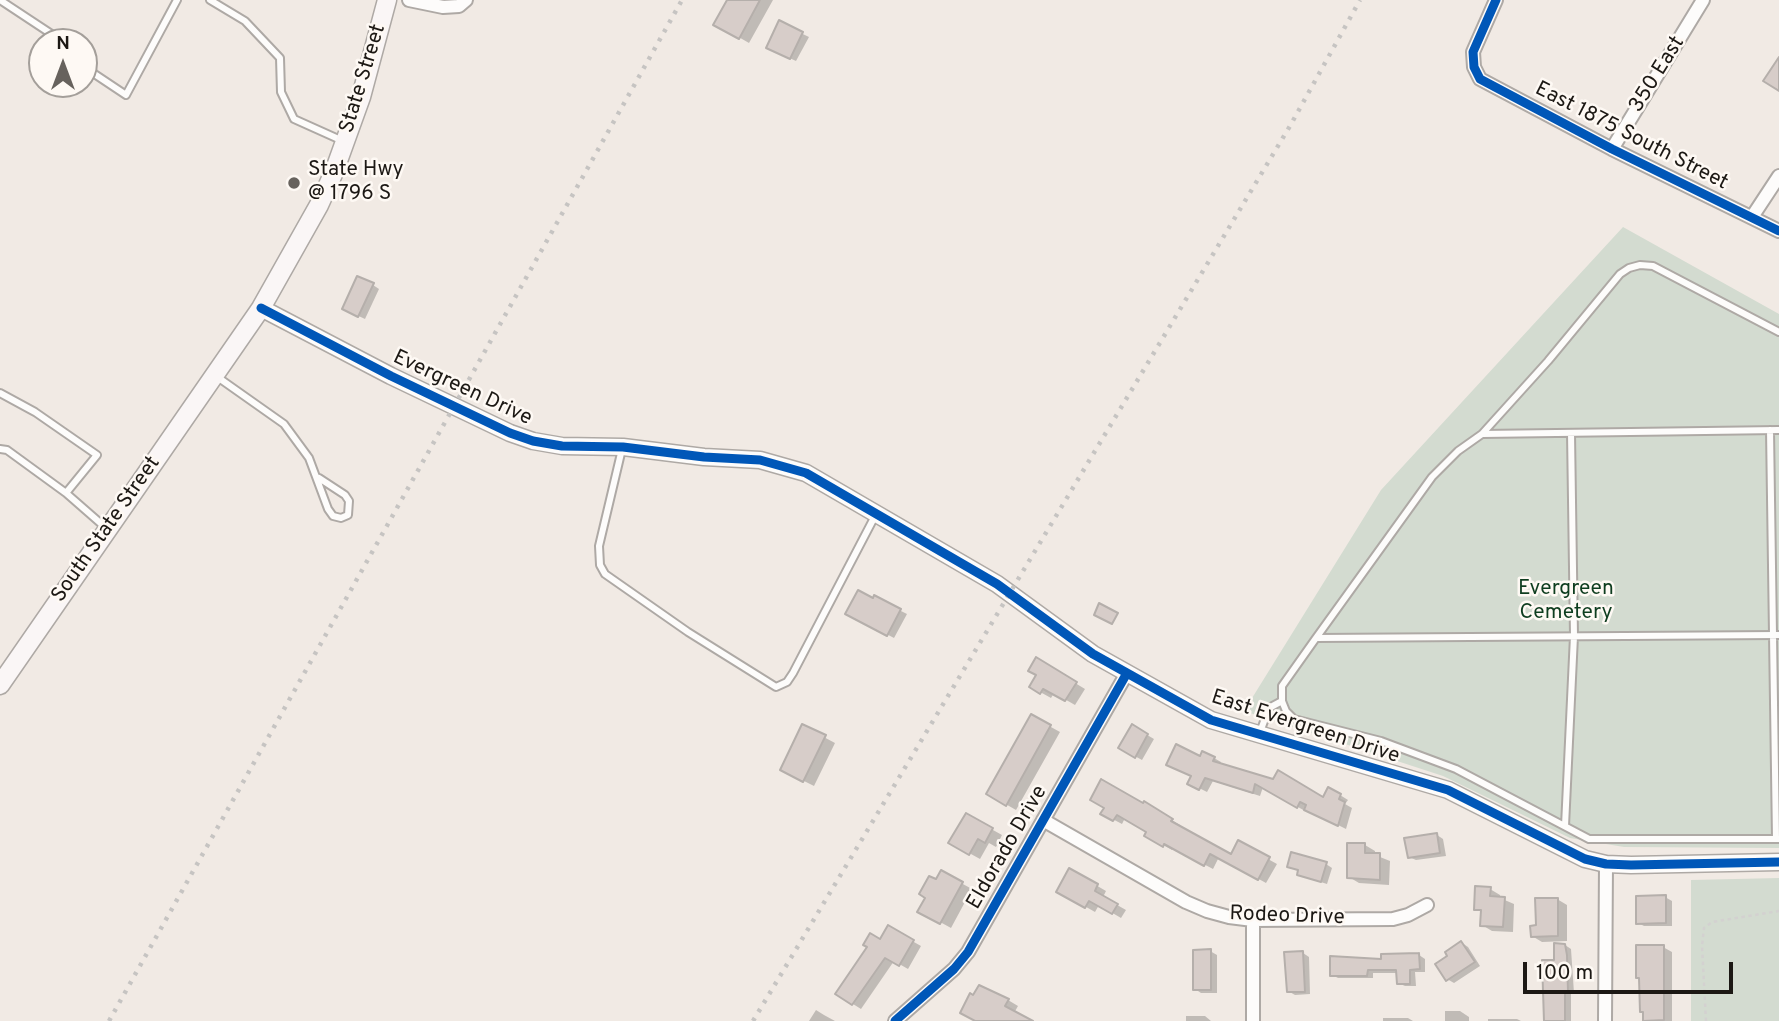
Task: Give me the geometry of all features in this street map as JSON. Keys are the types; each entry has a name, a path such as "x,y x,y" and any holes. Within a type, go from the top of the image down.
{"main road":[{"name":"State Street","path":"214,375 261,308 318,205 361,97 387,0"},
{"name":"South State Street","path":"0,685 214,375"}],"street":[{"path":"409,0 443,7 459,6 466,0"},
{"name":"East 1875 South Street","path":"1496,0 1473,52 1474,66 1480,79 1612,149 1779,231"},
{"name":"350 East","path":"1612,149 1703,0"},
{"path":"1752,217 1779,176"},
{"name":"Evergreen Drive","path":"261,308 391,376 510,433 533,441 562,446 623,447 704,457"},
{"name":"East Evergreen Drive","path":"704,457 760,460 783,465 827,484 997,584 1093,654 1211,720 1448,790 1585,859 1606,864 1779,862"},
{"name":"Eldorado Drive","path":"904,1018 968,952 1127,673"},
{"name":"Rodeo Drive","path":"1043,820 1186,902 1207,911 1253,920 1393,919 1427,905"},
{"path":"1605,1021 1606,864"},
{"path":"1253,920 1253,1021"}],"lane":[{"path":"0,0 43,28"},
{"path":"98,76 126,95 177,0"},
{"path":"209,0 244,21 280,58 281,92 294,119 345,142"},
{"path":"1770,430 1776,635 1777,839 1589,839 1457,769 1381,741 1294,719 1286,712 1282,701 1282,686 1432,477 1458,451 1482,434 1548,362 1620,274 1640,265 1653,266 1779,332"},
{"path":"214,375 284,424 309,458 328,509 333,516 341,518 348,515 349,501 345,495 318,478"},
{"path":"0,393 35,412 97,455 66,493"},
{"path":"1482,434 1779,430"},
{"path":"1566,826 1574,636 1571,433"},
{"path":"623,447 599,547 600,565 605,574 688,632 776,687 788,682 877,513"},
{"path":"0,449 7,450 66,493 108,529"},
{"path":"1316,638 1776,635"},
{"path":"1259,734 1269,708 1282,701"}],"path":[{"path":"1706,1021 1706,979 1702,946 1704,928 1712,922 1779,911"}],"green space":[{"name":"Evergreen Cemetery","path":"1623,227 1779,314 1779,848 1624,847 1570,838 1443,776 1244,711 1381,490"},
{"path":"1779,878 1779,1021 1691,1021 1691,880"}],"building":[{"path":"727,0 760,0 739,39 713,25"},
{"path":"779,20 803,32 790,59 766,48"},
{"path":"1779,57 1779,91 1763,81"},
{"path":"357,276 374,283 358,317 342,309"},
{"path":"858,590 901,609 887,636 845,614"},
{"path":"1099,603 1118,613 1112,624 1094,615"},
{"path":"1036,657 1077,682 1065,701 1043,689 1040,694 1029,687 1036,675 1028,671"},
{"path":"1031,714 1051,725 1006,806 986,794"},
{"path":"802,724 826,735 803,782 780,770"},
{"path":"1132,724 1148,734 1135,758 1118,748"},
{"path":"1176,744 1200,756 1202,751 1215,757 1213,761 1273,779 1278,770 1323,797 1328,787 1341,794 1339,799 1345,802 1338,826 1304,810 1306,805 1300,802 1297,808 1255,784 1253,793 1205,778 1199,790 1187,784 1191,776 1166,765"},
{"path":"1101,779 1143,803 1144,801 1173,819 1171,821 1231,854 1238,840 1270,857 1258,880 1210,854 1204,866 1144,836 1146,832 1117,815 1113,821 1100,814 1104,808 1090,800"},
{"path":"966,813 993,828 985,843 978,839 969,855 948,843"},
{"path":"1437,833 1440,853 1408,858 1404,838"},
{"path":"1347,843 1365,843 1365,853 1380,853 1380,880 1347,878"},
{"path":"1291,852 1327,862 1321,882 1297,875 1298,870 1287,867"},
{"path":"1069,868 1098,884 1095,891 1118,904 1112,914 1089,901 1085,908 1056,892"},
{"path":"941,870 963,882 940,924 917,912 925,898 919,894 929,876 936,879"},
{"path":"1475,886 1491,887 1490,896 1505,897 1503,927 1480,926 1481,910 1474,910"},
{"path":"1666,895 1666,923 1636,924 1636,896"},
{"path":"1535,898 1558,898 1558,936 1531,937 1530,926 1536,925"},
{"path":"888,925 914,940 899,966 885,958 852,1005 835,994 867,947 863,945 870,933 880,939"},
{"path":"1461,941 1475,962 1446,981 1435,964 1447,956 1445,952"},
{"path":"1554,943 1565,944 1567,955 1565,1021 1544,1021 1542,960 1554,960"},
{"path":"1636,945 1664,945 1664,1020 1643,1021 1643,1012 1640,1012 1639,978 1636,978"},
{"path":"1211,949 1211,990 1193,990 1193,950"},
{"path":"1303,951 1305,992 1287,992 1284,952"},
{"path":"1419,953 1420,969 1410,970 1410,984 1397,984 1396,970 1368,970 1367,976 1330,976 1330,956 1381,959 1381,954"},
{"path":"979,985 1009,999 1005,1006 1033,1021 975,1021 960,1013 970,993 973,995"}],"railway":[{"path":"109,1021 682,0"},
{"path":"753,1021 1290,126 1360,0"}],"cycle path":[{"path":"1496,0 1473,52 1474,67 1480,79 1612,149 1779,231"},
{"path":"261,308 391,376 510,433 533,441 562,446 623,447 704,457 760,460 806,473 997,584 1093,654 1211,720 1448,790 1585,859 1606,864 1631,865 1779,862"},
{"path":"895,1021 954,969 968,952 1127,673"}],"place":[{"name":"State Hwy @ 1796 S","path":"294,183"}]}
